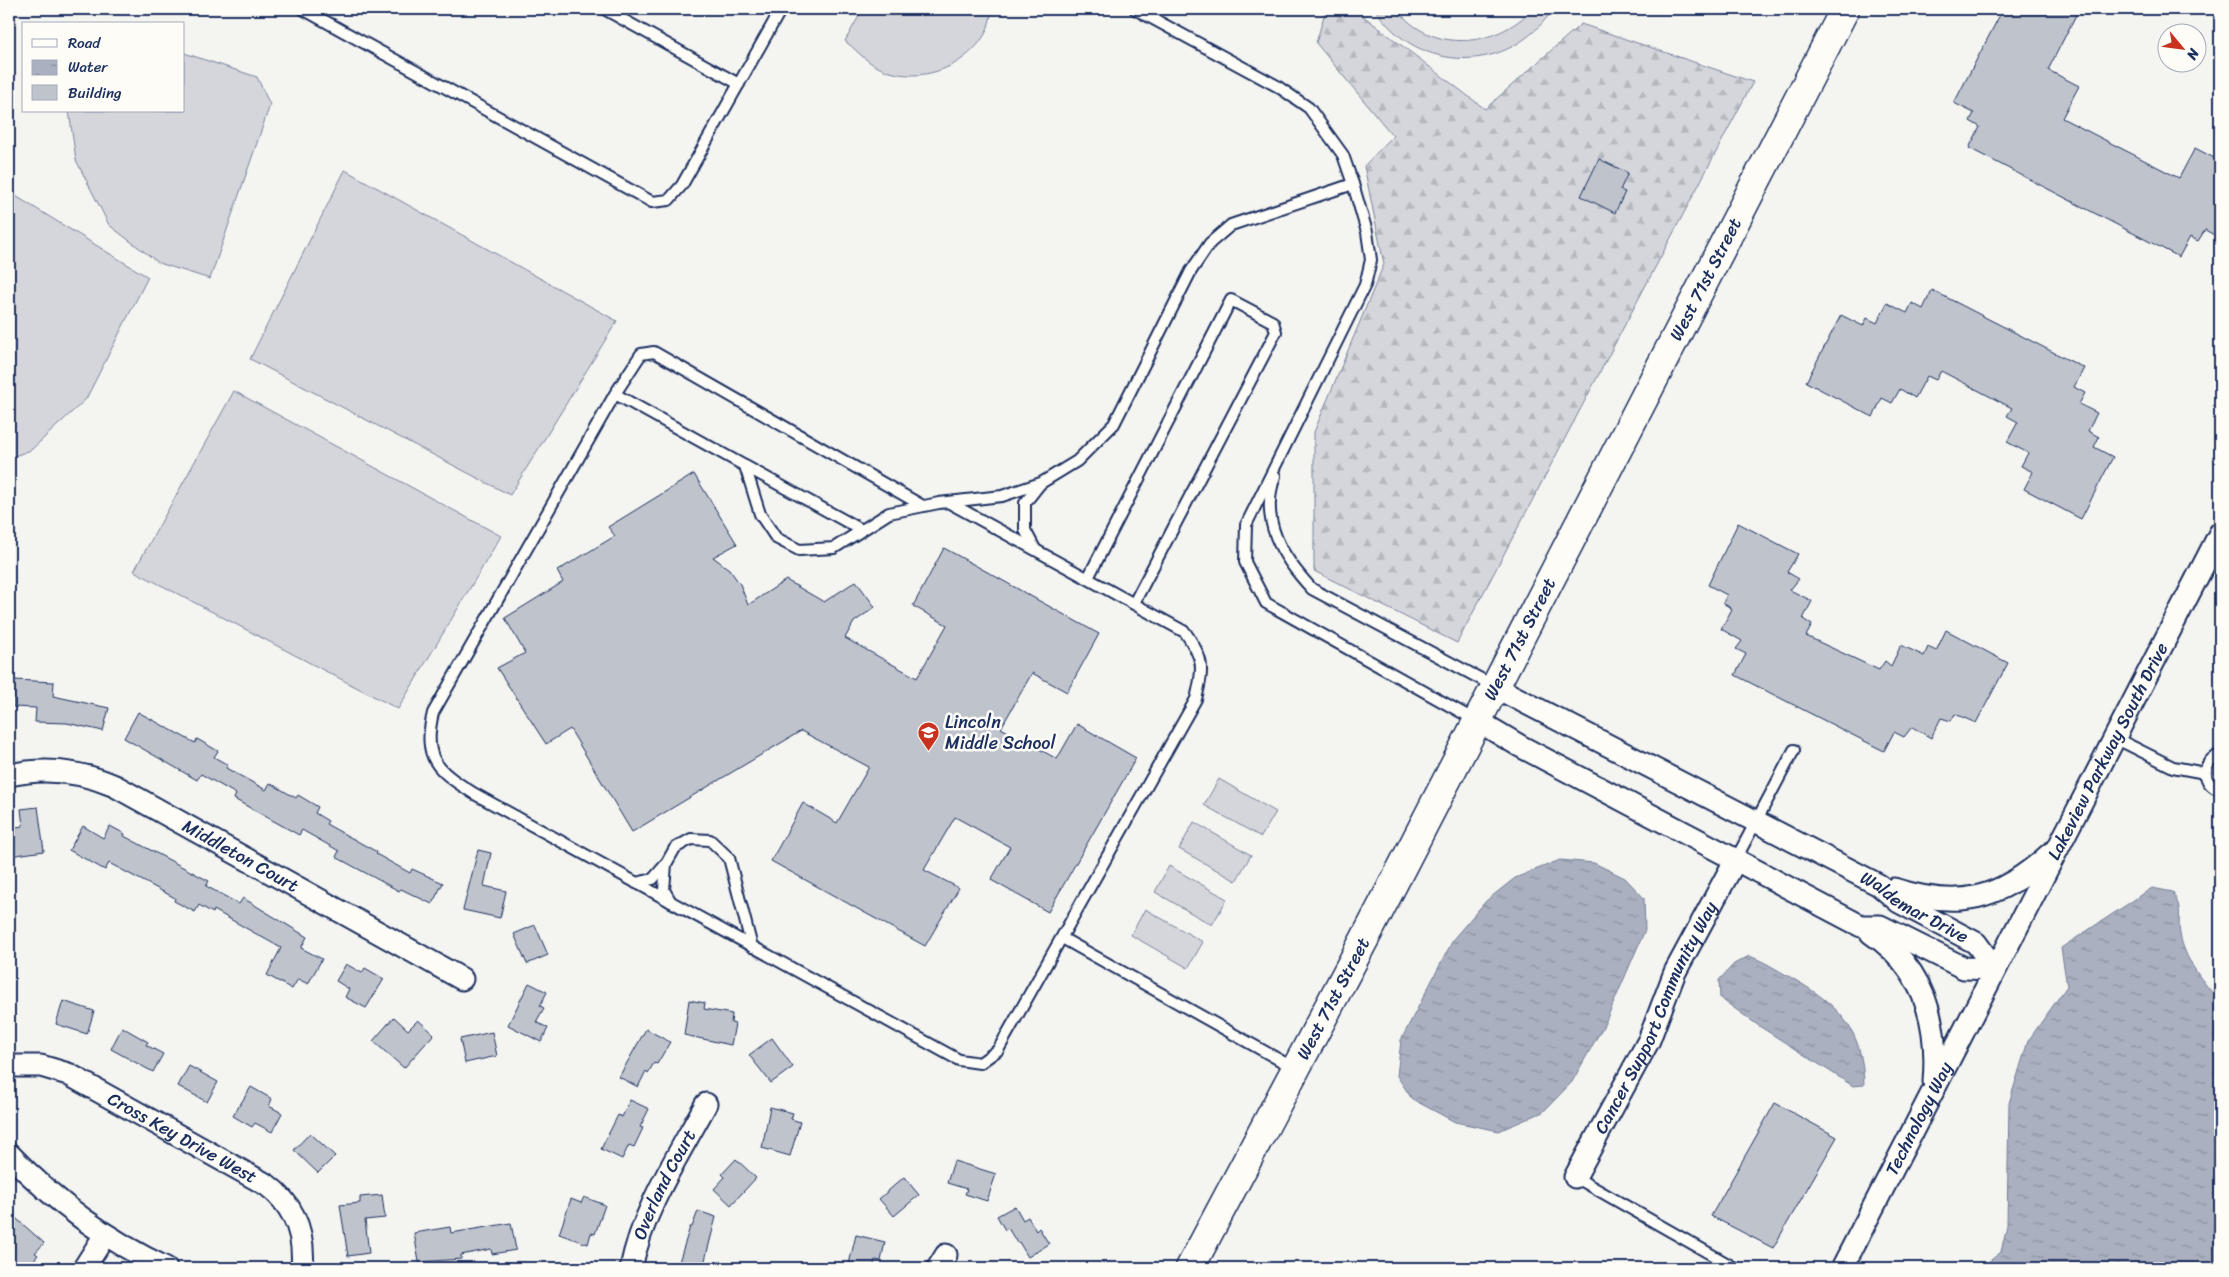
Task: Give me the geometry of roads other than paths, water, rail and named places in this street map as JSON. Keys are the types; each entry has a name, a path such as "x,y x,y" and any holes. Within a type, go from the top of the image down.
{"main road":[{"name":"West 71st Street","path":"1190,1268 1478,721 1845,9"}],"street":[{"name":"Lakeview Parkway South Drive","path":"1995,969 2220,533"},
{"name":"Waldemar Drive","path":"1495,686 1879,885 1899,902 1976,943 1995,969"},
{"name":"Waldemar Drive","path":"1478,721 1520,746 1861,926 1880,926 1964,968 1995,969"},
{"name":"Middleton Court","path":"9,775 36,770 64,771 90,776 115,786 462,979"},
{"path":"1879,885 1939,901 1976,898 1992,893 2017,879 2039,864 2058,846"},
{"name":"Cancer Support Community Way","path":"1575,1176 1649,1040 1675,972 1736,859"},
{"path":"1861,926 1884,941 1900,955 1922,992 1930,1010 1934,1037 1936,1060 1934,1089"},
{"name":"Technology Way","path":"1842,1268 1995,969"},
{"name":"Cross Key Drive West","path":"9,1066 41,1066 68,1074 267,1185 285,1202 298,1224 303,1241 302,1268"},
{"name":"Overland Court","path":"631,1268 646,1220 668,1174 706,1104"},
{"path":"9,1154 62,1205 105,1235 166,1268"},
{"path":"84,1268 105,1235"}],"lane":[{"path":"303,9 652,202 668,200 682,186 781,9"},
{"path":"604,9 739,84"},
{"path":"1135,9 1277,86 1308,108 1343,155 1367,232 1371,260 1365,285 1246,525 1245,562 1266,603 1478,721"},
{"path":"745,466 760,514 776,538 799,550 834,548 860,529 889,513 948,502 1002,496 1040,483 1077,461 1114,424 1192,271 1210,243 1231,225 1353,184"},
{"path":"1088,578 1231,300 1273,322 1276,332 1134,603"},
{"path":"923,506 654,352 641,354 615,394 433,713 428,732 432,755 443,774 473,793 752,948 959,1060 980,1063 998,1050 1196,699 1202,675 1199,651 1185,632 948,502"},
{"path":"615,394 860,529"},
{"path":"1288,437 1271,488 1270,524 1289,564 1312,589 1495,686"},
{"path":"1035,549 1025,530 1025,503 1040,483"},
{"path":"2115,738 2173,767 2205,773"},
{"path":"1736,859 1794,750"},
{"path":"2220,755 2207,763 2205,773 2208,782 2214,788 2220,790"},
{"path":"636,884 653,879 666,864 676,848 691,839 710,840 729,858 752,948"},
{"path":"666,864 664,890 672,903"},
{"path":"1062,938 1296,1069"},
{"path":"1575,1176 1735,1268"}],"water":[{"path":"1560,860 1594,863 1625,878 1644,898 1645,930 1605,1023 1572,1082 1543,1112 1499,1131 1455,1122 1412,1099 1397,1076 1401,1040 1454,938 1486,901 1515,878"},
{"path":"2152,888 2173,892 2180,914 2179,927 2182,943 2190,961 2201,978 2220,1000 2220,1268 1981,1268 2001,1252 2007,1225 2009,1103 2028,1041 2067,986 2061,948"},
{"path":"1749,956 1765,963 1822,997 1845,1020 1859,1048 1863,1065 1864,1085 1853,1086 1759,1026 1720,998 1719,980 1734,964"}],"place":[{"name":"Lincoln Middle School","path":"929,751"}]}
